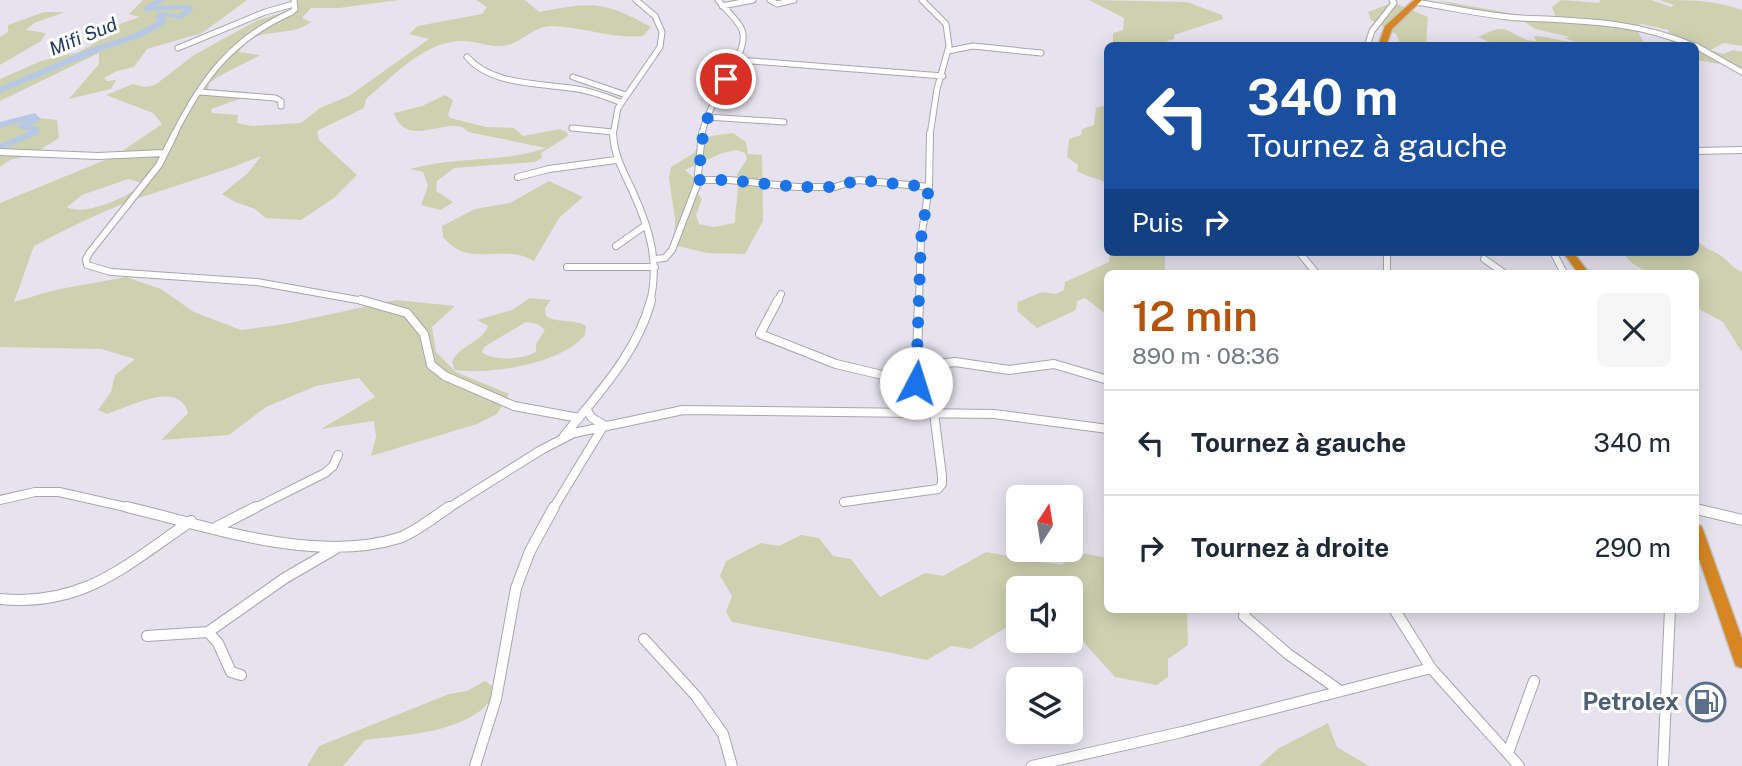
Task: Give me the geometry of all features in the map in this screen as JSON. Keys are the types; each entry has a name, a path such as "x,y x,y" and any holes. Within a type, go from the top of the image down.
{"highway":[{"path":"1383,42 1388,28 1416,1"},
{"path":"1571,256 1582,270"},
{"path":"1699,539 1742,661"}],"street":[{"path":"563,438 634,346 646,313 655,263 638,202 612,147 616,108 653,63 661,40 655,18 636,0"},
{"path":"720,3 753,0"},
{"path":"770,0 777,4 794,0"},
{"path":"1368,42 1372,31 1394,3 1392,0"},
{"path":"1416,1 1528,19 1551,17 1633,27 1667,34 1686,42"},
{"path":"178,48 294,2"},
{"path":"294,2 292,12 263,24 230,51 187,109 164,153 133,200 86,259 87,265 104,270 183,274 282,286 396,308 407,313 417,323 424,334 431,365 445,376 514,406 579,418"},
{"path":"844,502 938,489 942,484 930,412 916,383 921,239 929,187 930,136 937,89 943,76 948,51 948,27 927,2"},
{"path":"567,267 655,263 665,258 672,250 698,180 699,149 707,117 743,48 743,33 720,3"},
{"path":"948,51 973,46 1041,53"},
{"path":"1699,48 1742,72"},
{"path":"467,57 477,67 505,77 586,91 620,102"},
{"path":"739,60 943,76"},
{"path":"573,77 626,95"},
{"path":"200,92 275,98 281,101 281,106"},
{"path":"707,117 784,122"},
{"path":"572,128 613,132"},
{"path":"1699,151 1742,149"},
{"path":"0,152 98,156 164,153"},
{"path":"518,177 616,160"},
{"path":"698,180 835,187 858,180 929,187"},
{"path":"616,246 646,225"},
{"path":"1302,256 1314,270"},
{"path":"1485,259 1500,270"},
{"path":"781,294 760,334 816,358 883,378 916,383"},
{"path":"940,364 955,362 1009,370 1054,363 1104,379"},
{"path":"0,500 35,492 59,492 292,545 335,549 364,546 401,537 563,438 604,425 701,408 930,412 1048,419 1104,428"},
{"path":"586,409 592,418 604,425"},
{"path":"475,766 496,698 516,588 525,563 566,484 604,425"},
{"path":"217,527 325,473 334,466 338,455"},
{"path":"1699,510 1742,520"},
{"path":"0,599 38,601 80,590 121,569 191,521"},
{"path":"147,636 208,632 285,578 335,549"},
{"path":"1245,613 1244,616 1257,629 1339,690"},
{"path":"1397,613 1431,668 1520,766"},
{"path":"1663,766 1670,613"},
{"path":"208,632 218,643 231,672 241,675"},
{"path":"644,639 696,696 716,723 726,741 732,766"},
{"path":"1032,766 1182,732 1431,668"},
{"path":"1508,753 1534,681"}],"green space":[{"path":"143,0 247,0 202,33 147,49 134,67 104,78 107,81 116,80 111,89 69,99 99,64 99,53 0,101 0,79 41,61 79,52 100,40 105,29 140,17 129,14"},
{"path":"290,0 399,0 339,8 311,8 302,18 311,22 302,27 264,35 246,43 239,52 260,55 215,79 209,83 208,89 248,92 248,96 211,109 212,113 238,115 237,123 252,126 301,123 320,108 349,96 429,39 409,34 418,26 482,14 487,7 476,0 525,0 539,12 572,6 597,6 621,12 651,27 643,36 631,36 546,26 508,45 460,41 446,43 421,54 366,99 364,108 317,131 319,140 357,175 334,198 301,220 266,218 255,209 222,194 248,173 261,156 120,205 34,246 14,302 55,290 126,277 161,289 194,312 241,330 285,324 396,300 455,306 432,327 436,352 456,372 509,394 497,414 477,424 371,456 376,437 374,421 321,429 375,397 359,378 316,386 266,407 229,435 161,440 188,413 183,403 175,398 152,398 107,414 98,410 111,392 115,375 135,359 101,349 0,347 0,203 115,156 162,124 153,113 106,95 133,84 145,87 155,85 194,55 258,20 295,9 299,3","holes":["128,179 142,183 128,194 106,204 84,209 67,207 82,195"]},
{"path":"1089,0 1187,2 1222,15 1223,19 1174,35 1174,39 1164,42 1113,42 1113,33 1123,30 1124,18"},
{"path":"1437,0 1525,16 1552,18 1555,16 1552,7 1561,0 1599,3 1600,0 1651,0 1671,7 1674,5 1659,0 1722,4 1742,10 1742,46 1723,43 1711,50 1723,54 1733,50 1742,52 1742,68 1699,61 1699,42 1671,42 1668,37 1669,30 1641,24 1635,26 1643,42 1575,42 1564,38 1570,37 1535,29 1525,22 1507,21"},
{"path":"1389,4 1399,5 1428,17 1426,42 1400,42 1396,34 1371,20 1368,12"},
{"path":"44,12 65,12 34,23 26,30 46,33 41,41 0,65 0,37 8,32 8,25"},
{"path":"1502,29 1531,41 1536,41 1534,36 1575,42 1489,42 1478,37"},
{"path":"445,95 453,100 448,115 450,118 486,127 514,128 523,136 560,129 567,132 568,136 541,153 542,158 535,162 454,168 437,181 436,191 453,202 441,210 421,205 428,186 423,172 410,169 444,162 513,156 546,148 468,132 461,127 409,130 400,124 394,113 422,106"},
{"path":"1104,106 1104,182 1077,171 1078,165 1067,157 1069,139 1081,135 1082,129 1094,125 1096,108"},
{"path":"38,118 57,120 59,138 30,156 10,160 0,167 0,123"},
{"path":"733,133 746,142 748,154 762,155 763,221 745,254 707,253 674,245 675,219 669,178 671,167 694,153 701,141 711,136","holes":["737,150 745,153 747,159 737,174 735,223 714,227 699,224 696,215 702,199 697,193 701,188 700,183 685,170 722,153"]},
{"path":"549,181 583,197 559,218 534,261 510,254 464,252 453,247 443,237 442,226 475,209 510,203"},
{"path":"1699,241 1742,272 1742,352 1723,322 1699,307 1699,270 1646,270 1626,256 1699,256"},
{"path":"1110,256 1165,256 1165,270 1104,270 1104,313 1085,298 1077,301 1076,310 1037,328 1017,311 1018,302 1042,292 1056,294 1064,290 1065,282 1109,262"},
{"path":"530,298 551,300 545,308 546,316 586,326 585,335 574,345 543,360 506,369 455,370 452,362 455,356 481,336 488,326 477,320 512,310","holes":["526,322 538,324 545,330 536,344 536,352 509,358 494,357 482,352 484,347"]},
{"path":"801,535 819,538 833,556 851,559 880,597 925,573 943,576 986,552 1006,555 1006,562 1061,565 1066,562 1083,562 1083,553 1104,557 1104,613 1187,613 1188,645 1168,659 1168,677 1157,685 1115,677 1083,641 1083,576 1006,576 1006,627 971,649 951,646 927,660 732,622 726,612 732,596 720,576 726,561 761,543 779,546"},
{"path":"485,681 498,690 483,709 467,719 440,729 365,740 343,766 307,766 319,746 449,694 467,691"},
{"path":"1328,723 1337,747 1369,766 1259,766 1279,748"}],"waterway":[{"name":"Mifi Sud","path":"0,90 97,49 139,35 163,21 159,17 163,14 179,17 190,9 147,9 161,0"},
{"name":"Mifi Sud","path":"0,125 35,116 37,119 20,127 36,129 36,132 0,147"}],"place":[{"name":"Petrolex","path":"1706,702"}],"route":[{"path":"726,79 708,112 704,126 699,149 698,180 835,187 858,180 929,187 921,239 916,383"}]}
